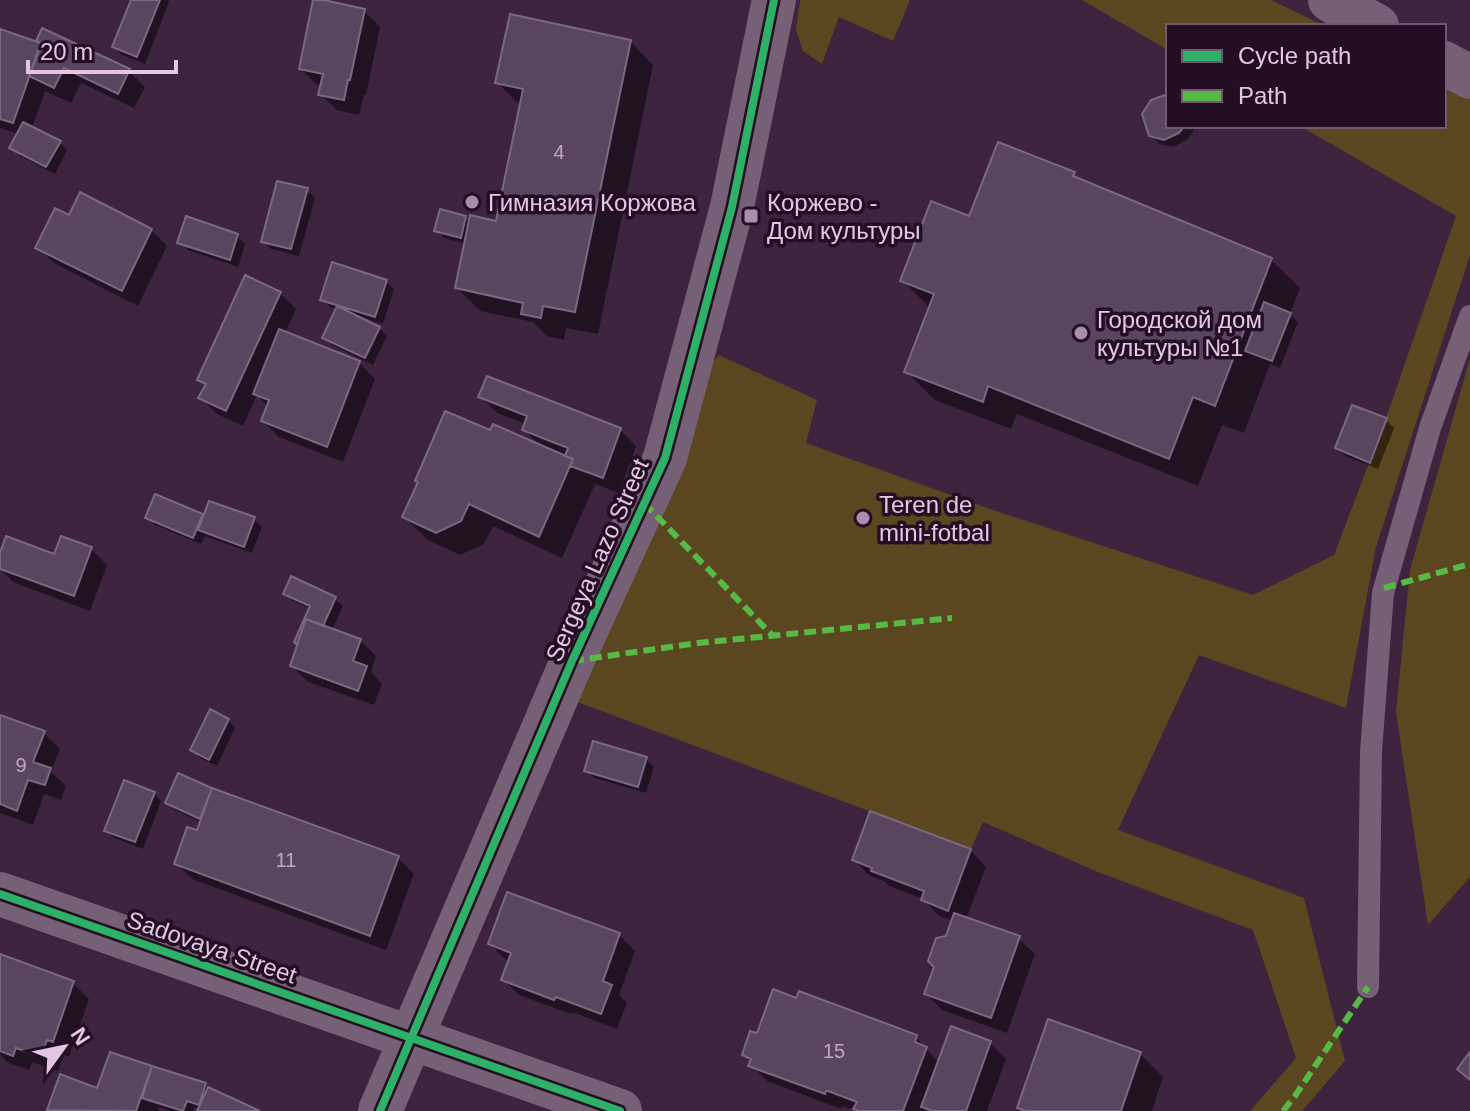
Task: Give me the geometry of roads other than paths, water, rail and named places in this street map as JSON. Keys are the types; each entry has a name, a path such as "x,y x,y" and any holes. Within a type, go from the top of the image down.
{"street":[{"name":"Sergeya Lazo Street","path":"380,1111 572,661 665,458 732,207 774,0"},
{"path":"1330,0 1373,24"},
{"name":"Sadovaya Street","path":"0,894 620,1111"}],"lane":[{"path":"1368,987 1371,751 1383,593 1430,428 1470,316"}],"place":[{"name":"Гимназия Коржова","path":"472,202"},
{"name":"Коржево - Дом культуры","path":"751,216"},
{"name":"Городской дом культуры №1","path":"1081,333"},
{"name":"Teren de mini-fotbal","path":"863,518"}]}
